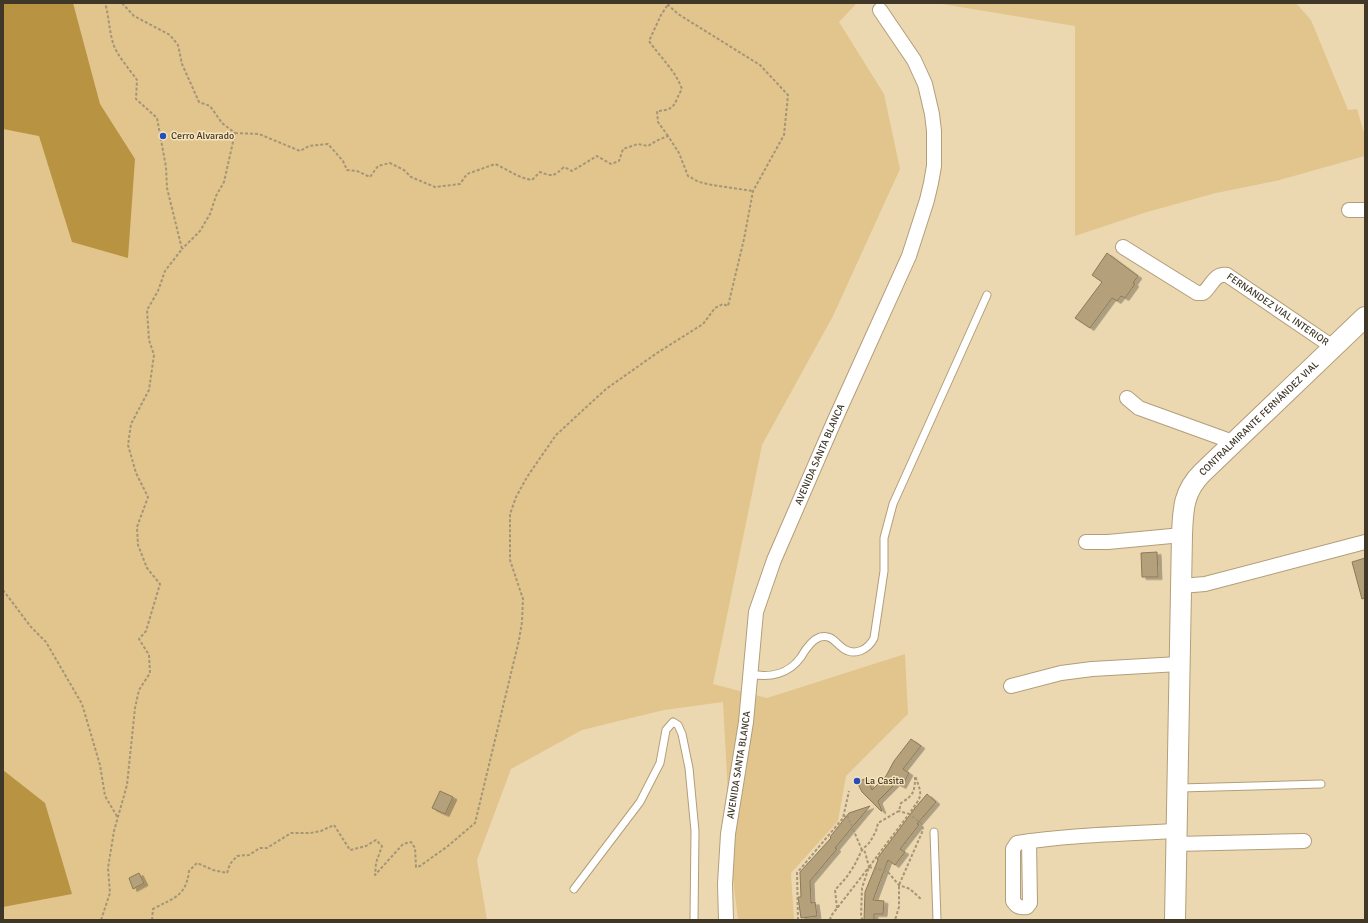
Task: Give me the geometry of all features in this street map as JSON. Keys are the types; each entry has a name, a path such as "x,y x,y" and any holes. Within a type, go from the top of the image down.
{"main road":[{"name":"CONTRALMIRANTE FERNÁNDEZ VIAL","path":"1175,920 1183,509 1189,490 1196,478 1365,317"}],"street":[{"name":"AVENIDA SANTA BLANCA","path":"726,920 724,884 728,834 746,722 756,612 774,560 833,424 909,256 928,200 932,183 934,166 934,131 928,97 914,60 880,10"},
{"path":"1349,210 1365,210"},
{"name":"FERNANDEZ VIAL INTERIOR","path":"1123,247 1197,293 1203,294 1208,289 1214,278 1222,274 1227,275 1334,347"},
{"path":"1127,398 1139,408 1233,442"},
{"path":"1086,542 1108,542 1182,535"},
{"path":"1181,586 1205,584 1365,542"},
{"path":"1012,686 1062,673 1092,669 1179,664"},
{"path":"1030,841 1081,836 1304,841"}],"lane":[{"path":"751,674 767,676 775,675 788,669 818,638 829,637 834,639 845,650 854,652 864,650 872,643 884,571 884,538 893,504 987,296"},
{"path":"574,889 640,802 660,763 666,730 673,722 678,725 682,734 688,768 694,823 694,920"},
{"path":"1177,788 1321,784"},
{"path":"934,832 937,920"}],"path":[{"path":"105,3 113,44 137,80 136,99 157,118 166,167 166,188 182,249"},
{"path":"122,3 134,16 170,36 178,45 182,64 199,102 210,106 222,123 235,133 259,134 300,151 309,146 328,144 343,161 347,170 357,171 370,177 378,166 390,162 404,170 411,177 435,187 460,184 467,174 495,164 524,179 532,180 540,172 551,176 556,174 564,167 572,171 597,156 611,164 619,161 623,149 638,144 648,146 668,136"},
{"path":"152,920 153,909 181,893 188,881 189,870 197,863 213,870 227,873 230,864 237,856 249,855 260,848 267,848 291,833 310,834 334,825 350,850 366,846 376,840 382,846 376,863 375,874 403,844 411,842 415,848 416,867 420,866 448,846 475,823 522,622 522,598 510,560 510,514 516,497 527,477 556,435 606,389 703,324 715,308 723,304 728,306 744,239 752,191 784,134 788,95 760,65 678,14 668,4 661,15 649,41 671,68 682,89 674,106 667,111 657,111 658,122 679,153 688,176 699,182 752,191"},
{"path":"101,920 110,893 108,868 114,831 128,785 135,708 139,690 150,673 149,655 139,639 146,631 160,584 147,568 138,545 137,527 148,497 136,473 128,446 131,424 149,390 154,355 149,340 147,310 158,291 165,271 182,249 200,231 210,214 216,196 224,182 235,133"},
{"path":"3,590 31,627 46,642 82,704 100,765 105,796 118,818"},
{"path":"830,920 831,916 909,814 921,795 915,776 915,789 911,796 901,803 899,811 878,823 876,831 870,842 862,850 846,878 835,890 837,908"},
{"path":"843,818 849,791"},
{"path":"895,920 899,906 899,885 923,830 922,824 909,814 899,811"},
{"path":"798,920 797,873 847,815 862,850 865,852 869,867 862,888 861,917 863,920"},
{"path":"869,867 887,871 899,885 910,890 921,900"}],"shaded area":[{"path":"3,3 857,3 839,22 884,94 900,169 833,316 762,445 713,684 767,698 905,654 908,714 846,776 838,821 791,873 794,920 738,920 732,870 723,702 664,710 582,730 511,769 477,860 487,920 3,920"},
{"path":"3,3 73,3 100,104 135,159 128,258 72,242 39,136 3,129"},
{"path":"936,3 1296,3 1311,20 1348,110 1357,109 1365,136 1365,156 1276,181 1216,193 1147,212 1075,236 1075,26"},
{"path":"3,770 45,803 72,894 3,907"}],"building":[{"path":"1107,253 1138,276 1133,283 1135,284 1125,298 1121,296 1117,301 1112,298 1090,328 1075,318 1102,282 1092,275"},
{"path":"1157,552 1158,577 1142,577 1141,553"},
{"path":"1365,558 1365,598 1362,599 1352,562"},
{"path":"911,739 921,746 903,769 909,773 902,786 896,783 878,801 881,811 862,792 857,782 867,778 872,790 886,776 894,761"},
{"path":"440,791 453,797 445,814 432,808"},
{"path":"927,794 936,802 917,824 919,825 900,849 905,852 895,865 888,860 873,900 884,901 883,914 874,914 874,920 864,920 865,892 878,860 877,859"},
{"path":"870,806 810,881 811,903 815,902 817,916 801,918 798,897 801,897 800,872 831,838 830,837 849,813"},
{"path":"139,873 144,883 133,889 129,878"}],"place":[{"name":"Cerro Alvarado","path":"163,136"},
{"name":"La Casita","path":"857,781"}]}
